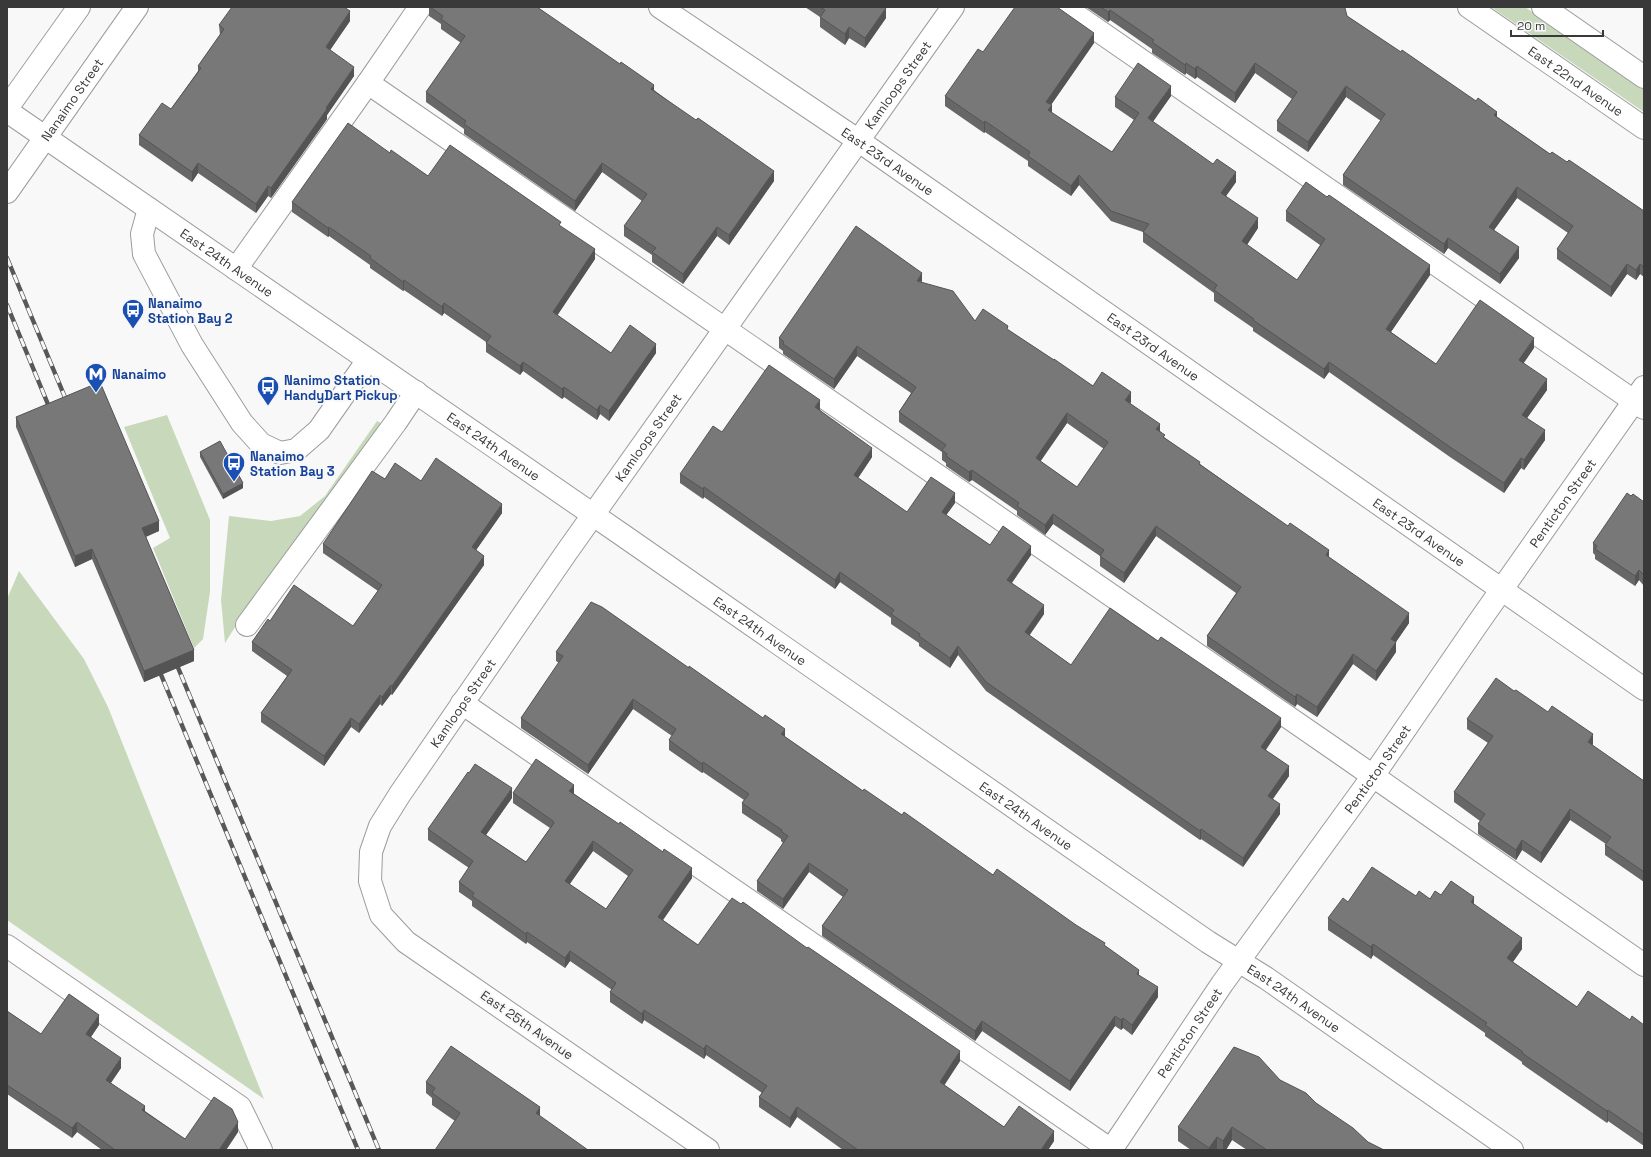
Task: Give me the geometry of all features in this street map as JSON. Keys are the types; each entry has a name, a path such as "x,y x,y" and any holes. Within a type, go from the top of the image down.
{"street":[{"path":"7,108 79,7"},
{"name":"Nanaimo Street","path":"7,192 137,7"},
{"path":"236,269 420,7"},
{"name":"East 23rd Avenue","path":"660,7 859,141 1644,689"},
{"name":"Kamloops Street","path":"370,880 371,852 380,826 462,703 724,329 953,7"},
{"path":"1064,7 1641,399"},
{"name":"East 22nd Avenue","path":"1469,7 1644,128"},
{"path":"1543,7 1644,76"},
{"path":"368,83 1373,776 1644,965"},
{"name":"East 24th Avenue","path":"7,111 416,392 1208,942 1270,980 1512,1150"},
{"path":"149,209 142,234 144,254 192,344 242,423 261,444 280,452 296,450 320,430 368,360"},
{"path":"247,625 396,422 416,392"},
{"name":"Penticton Street","path":"1111,1150 1239,961 1373,776 1502,589 1641,399"},
{"path":"462,703 1111,1150"},
{"name":"East 25th Avenue","path":"370,880 381,915 406,942 708,1150"},
{"path":"7,946 240,1107 261,1150"}],"green space":[{"path":"1491,7 1525,7 1644,89 1644,112"},
{"path":"167,415 210,520 210,592 203,639 194,648 153,548 170,538 124,427"},
{"path":"377,421 383,424 249,605 225,643 221,600 229,516 271,521 300,516 325,496"},
{"path":"19,571 84,659 108,707 264,1099 7,920 7,599"}],"building":[{"path":"232,7 344,7 350,11 326,47 354,67 326,108 327,109 271,188 268,186 256,204 198,163 192,172 139,135 162,103 171,109 201,68 198,66 224,29 219,25"},
{"path":"430,7 537,7 620,64 621,62 654,85 651,89 696,120 698,118 774,171 729,235 717,227 683,274 652,252 656,248 624,226 647,194 602,163 575,201 464,124 466,121 426,92 465,36 441,19 443,16"},
{"path":"820,7 886,8 865,38 849,27 845,34 820,17 825,10"},
{"path":"1015,7 1057,7 1094,33 1046,102 1052,105 1048,110 1112,152 1139,113 1115,97 1138,63 1171,86 1148,118 1213,164 1217,159 1236,172 1221,193 1258,218 1242,241 1297,280 1325,239 1286,211 1306,182 1327,197 1329,195 1430,265 1386,329 1436,364 1480,300 1534,338 1519,360 1547,379 1522,415 1545,430 1524,460 1521,458 1504,483 1329,362 1324,369 1253,320 1254,319 1214,290 1217,285 1143,232 1149,224 1111,211 1079,175 1071,186 1028,156 1030,152 945,96 978,49 983,52"},
{"path":"1101,7 1344,7 1347,16 1401,52 1402,50 1476,101 1478,98 1497,112 1494,115 1550,154 1552,152 1567,162 1569,160 1644,211 1644,267 1640,264 1636,270 1627,264 1611,287 1557,249 1573,226 1517,187 1489,227 1519,247 1500,274 1448,238 1444,244 1343,175 1385,114 1346,86 1308,142 1277,121 1297,92 1255,63 1235,93 1197,66 1195,69 1186,63 1185,65 1152,42 1154,40 1110,10 1108,12"},
{"path":"348,123 390,153 391,150 428,176 450,145 561,222 559,225 595,249 553,312 611,353 630,325 656,344 609,411 600,405 597,410 564,387 562,389 523,362 520,366 486,343 491,336 444,303 442,307 404,280 403,282 370,258 371,256 292,202"},
{"path":"856,226 922,273 917,281 953,291 975,321 983,309 1008,326 1007,329 1093,386 1102,372 1131,392 1125,400 1160,424 1156,429 1165,435 1163,437 1288,526 1290,523 1329,550 1326,555 1409,613 1391,639 1396,642 1376,671 1353,654 1317,707 1297,694 1295,697 1207,636 1241,587 1156,526 1124,573 1100,556 1104,550 1053,514 1045,525 1017,506 1019,503 972,470 969,472 946,456 947,454 942,450 946,445 899,412 916,387 857,346 834,379 783,344 784,342 779,338","holes":["1067,413 1108,442 1077,487 1036,458"]},
{"path":"769,365 820,400 815,407 872,448 854,475 907,512 931,477 955,493 942,512 990,545 1003,526 1031,546 1007,580 1044,605 1025,632 1071,665 1110,608 1158,641 1161,637 1281,718 1261,747 1289,766 1268,796 1280,804 1243,858 1201,829 1200,831 986,682 958,646 950,658 919,636 920,634 891,614 894,610 840,572 835,580 704,487 703,489 680,474 713,426 722,432"},
{"path":"100,382 159,521 142,528 194,650 144,671 92,549 75,556 16,417"},
{"path":"220,441 243,483 223,494 200,452"},
{"path":"436,458 502,504 472,547 484,556 392,686 391,685 382,697 380,695 359,724 351,718 324,756 261,713 292,670 252,642 268,619 270,621 294,585 353,626 382,585 323,544 372,471 385,479 395,463 421,481"},
{"path":"1627,493 1631,496 1633,494 1644,502 1644,575 1639,570 1635,576 1595,549 1597,546 1593,543"},
{"path":"591,602 602,607 763,718 765,715 785,729 781,734 863,791 864,789 902,815 904,812 993,875 997,869 1076,925 1105,943 1104,945 1139,970 1137,974 1158,987 1132,1025 1123,1018 1121,1020 1115,1016 1070,1081 982,1021 975,1031 822,926 848,890 809,863 783,899 757,881 788,836 781,831 782,830 742,803 749,794 703,762 702,764 669,740 676,729 633,699 588,765 521,718 563,656 556,652"},
{"path":"1496,678 1548,712 1552,706 1593,734 1588,742 1644,781 1644,872 1605,845 1611,837 1570,809 1541,853 1522,840 1516,850 1478,824 1485,814 1454,792 1493,736 1467,719"},
{"path":"536,759 574,785 569,791 619,824 620,822 663,852 664,849 692,868 658,917 698,945 732,898 741,904 743,902 807,948 808,947 960,1051 940,1082 1004,1127 1019,1106 1054,1131 1041,1150 858,1150 797,1107 790,1118 759,1097 767,1086 706,1045 704,1049 644,1010 642,1014 610,992 616,983 570,951 565,958 527,932 526,934 472,896 474,893 459,882 473,861 428,829 475,764 512,788 481,832 526,862 554,823 513,793","holes":["593,841 633,870 606,909 565,881"]},
{"path":"1372,867 1416,896 1419,891 1430,899 1435,891 1441,895 1451,881 1474,897 1471,902 1522,938 1507,958 1577,1007 1588,991 1630,1020 1632,1016 1644,1025 1644,1135 1522,1053 1523,1052 1485,1025 1487,1023 1373,944 1371,947 1328,918 1343,898 1348,902"},
{"path":"69,994 99,1015 86,1034 121,1058 106,1080 145,1106 142,1110 185,1139 214,1097 232,1109 238,1122 219,1150 115,1150 77,1122 72,1128 7,1085 7,1011 41,1034"},
{"path":"451,1046 540,1107 536,1113 588,1150 435,1150 460,1113 432,1093 435,1088 426,1082"},
{"path":"1234,1047 1259,1057 1280,1080 1306,1093 1316,1103 1353,1128 1368,1142 1384,1150 1267,1150 1232,1127 1223,1141 1217,1137 1209,1148 1178,1127"}],"railway":[{"path":"7,258 69,407"},
{"path":"7,305 52,414"},
{"path":"174,658 379,1150"},
{"path":"157,665 358,1150"}],"place":[{"name":"Nanaimo Station Bay 2","path":"133,330"},
{"name":"Nanaimo","path":"96,394"},
{"name":"Nanimo Station HandyDart Pickup","path":"268,406"},
{"name":"Nanaimo Station Bay 3","path":"234,482"}]}
